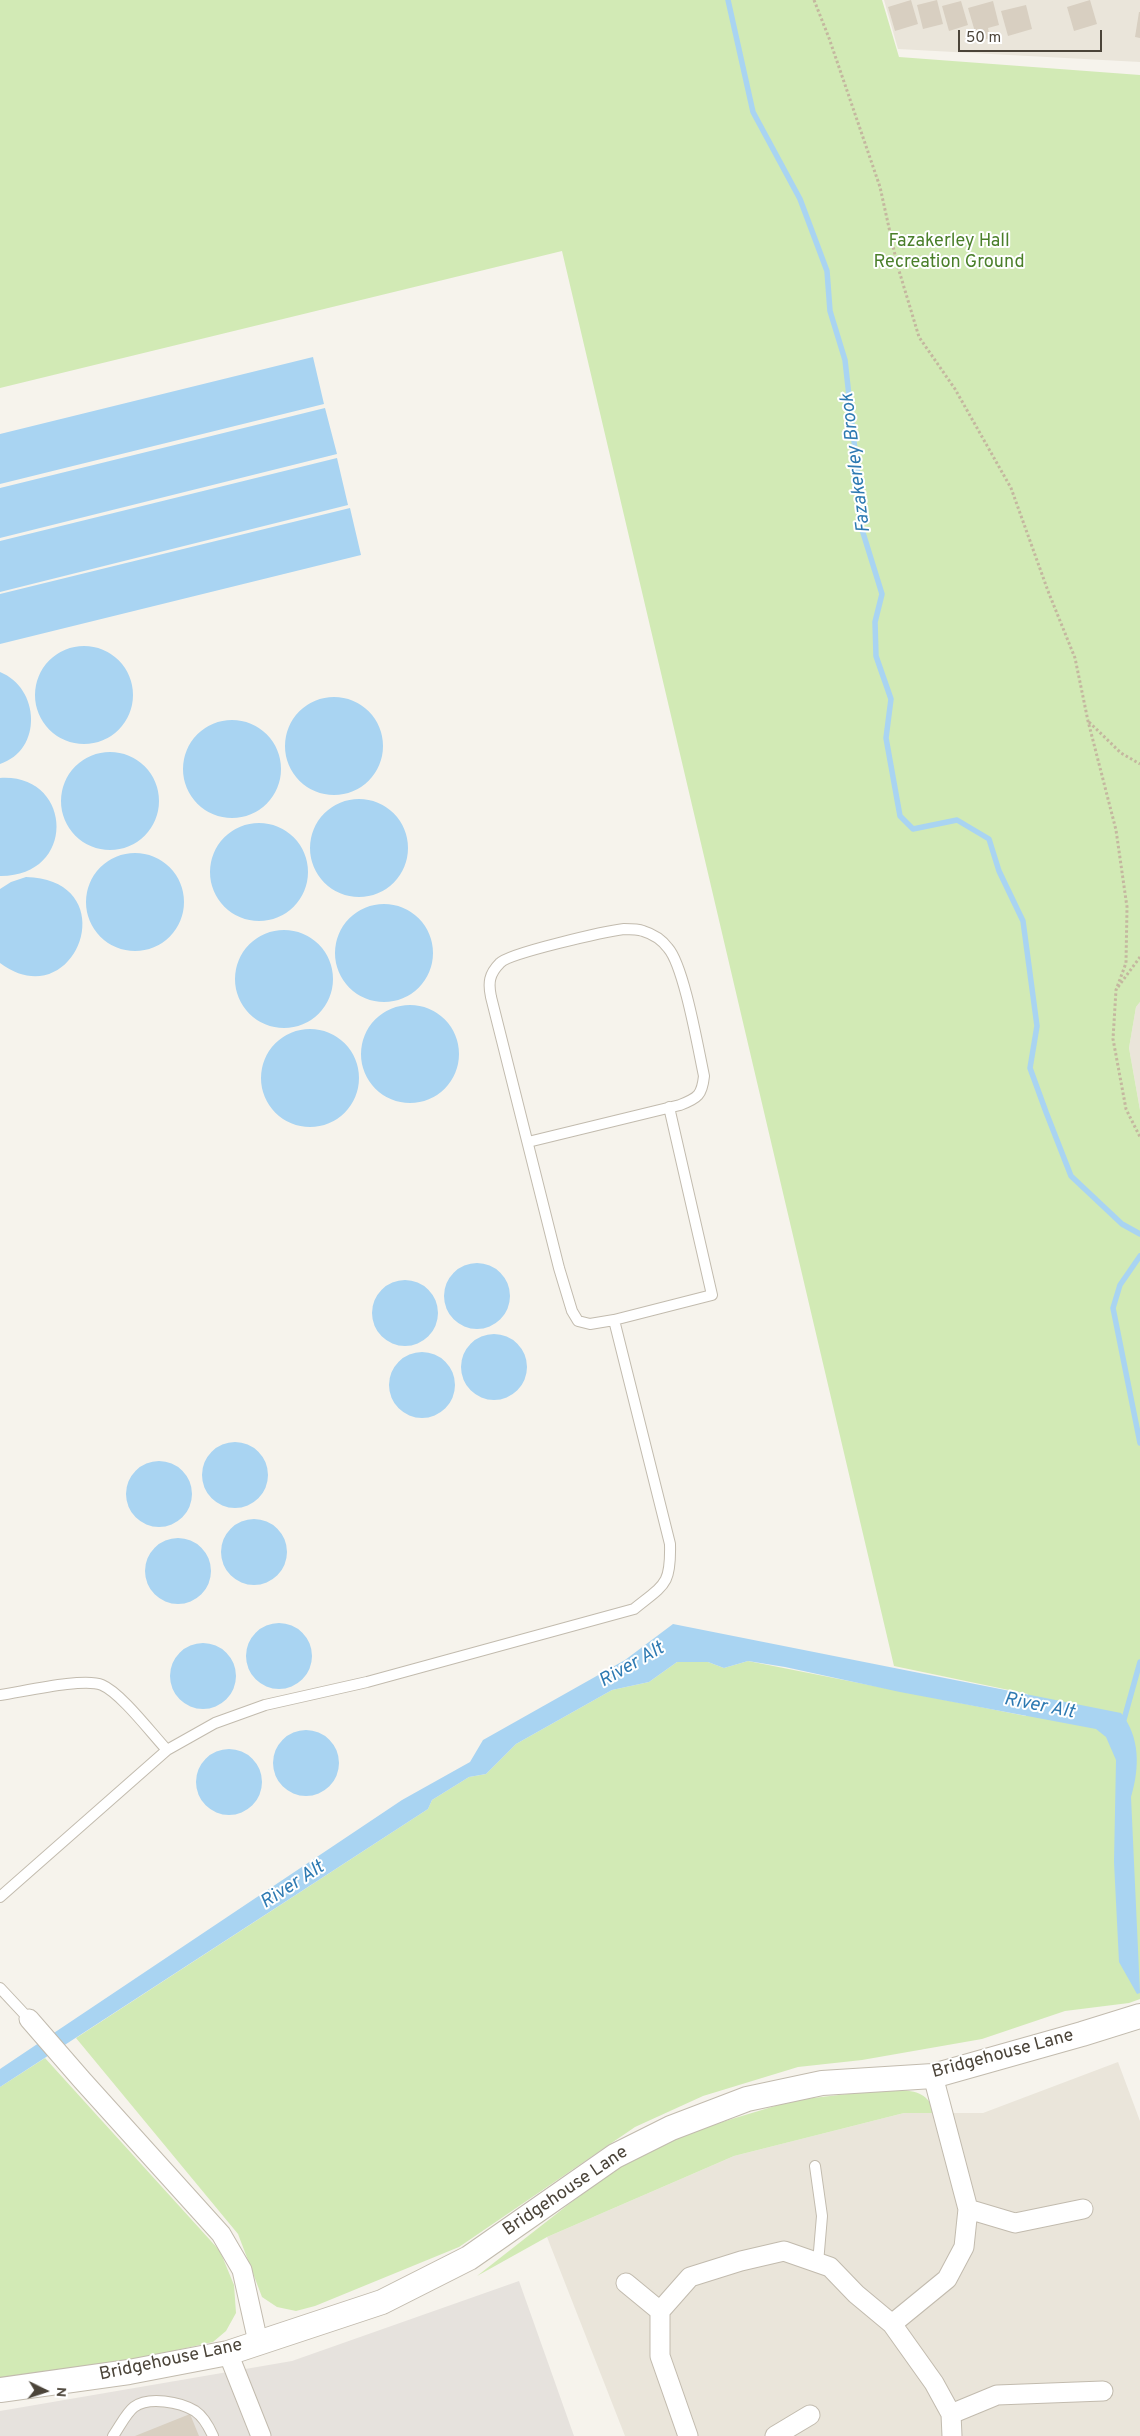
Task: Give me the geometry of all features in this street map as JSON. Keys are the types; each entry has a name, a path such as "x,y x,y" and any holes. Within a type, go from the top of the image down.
{"street":[{"name":"Bridgehouse Lane","path":"0,2390 129,2372 228,2353 382,2302 469,2258 615,2156 671,2128 747,2100 822,2083 933,2076 1140,2016"},
{"path":"30,2018 82,2080 222,2234 242,2270 258,2342"},
{"path":"892,2324 947,2279 964,2247 968,2210 933,2076"},
{"path":"968,2210 1015,2223 1083,2209"},
{"path":"688,2436 660,2356 660,2311 690,2277 740,2261 784,2251 830,2267 856,2294 892,2324 934,2383 951,2414 952,2436"},
{"path":"626,2282 660,2311"},
{"path":"228,2353 260,2436"},
{"path":"951,2414 996,2396 1103,2392"},
{"path":"775,2436 810,2415"}],"lane":[{"path":"528,1142 669,1107 696,1098 703,1087 704,1076 679,968 669,949 657,937 643,931 625,929 524,952 501,961 491,973 488,983 528,1142 572,1311 578,1321 590,1324 614,1320 712,1295 669,1107"},
{"path":"0,1897 167,1750 215,1723 265,1705 367,1682 634,1609 663,1585 671,1568 670,1544 614,1320"},
{"path":"0,1696 87,1681 102,1685 114,1693 167,1750"},
{"path":"0,1988 30,2018"},
{"path":"815,2166 822,2216 818,2263"},
{"path":"113,2436 134,2408 150,2402 173,2403 195,2411 209,2425 213,2436"}],"path":[{"path":"814,0 880,187 896,264 919,337 955,389 1011,488 1048,592 1075,658 1088,720 1116,830 1127,907 1126,963 1116,990 1112,1039 1126,1109 1140,1136"},
{"path":"1088,720 1121,753 1140,764"},
{"path":"1116,990 1140,957"}],"shaded area":[{"path":"884,0 1140,0 1140,62 898,49"},
{"path":"1140,1002 1140,1110 1129,1048 1136,1007"},
{"path":"1118,2062 1140,2121 1140,2436 625,2436 547,2237 734,2156 904,2113 983,2113"},
{"path":"519,2281 574,2436 0,2436 0,2411 292,2361"}],"green space":[{"name":"Fazakerley Hall Recreation Ground","path":"0,0 882,0 899,57 1140,75 1140,1002 1136,1007 1129,1048 1140,1110 1140,1999 1129,2003 1065,2011 982,2039 862,2060 798,2067 703,2096 635,2127 459,2247 315,2306 296,2311 277,2307 262,2297 238,2234 76,2038 428,1809 432,1800 469,1777 486,1774 516,1744 612,1690 649,1682 677,1662 708,1662 724,1668 748,1661 1026,1716 1028,1694 894,1666 562,251 0,388"},
{"path":"45,2058 220,2251 234,2285 236,2313 226,2331 213,2342 137,2359 0,2379 0,2087"},
{"path":"892,2089 914,2092 924,2096 937,2113 904,2113 734,2156 547,2237 477,2276 641,2151 712,2125 795,2100"}],"water":[{"path":"313,357 324,404 0,484 0,434"},
{"path":"325,408 337,454 0,538 0,488"},
{"path":"337,458 348,505 0,592 0,541"},
{"path":"350,508 361,555 0,644 0,594"},
{"path":"84,646 103,649 119,660 130,676 133,695 130,714 119,730 103,741 84,744 65,741 49,730 38,714 35,695 38,676 49,660 65,649"},
{"path":"0,672 13,680 23,691 29,704 31,719 29,733 24,746 14,757 0,764"},
{"path":"324,697 344,697 353,700 369,711 380,727 383,736 383,756 380,765 369,781 353,792 344,795 324,795 307,787 293,773 285,756 285,736 293,719 307,705"},
{"path":"222,720 242,720 251,723 267,734 278,750 281,759 281,779 278,788 267,804 251,815 242,818 222,818 205,810 191,796 183,779 183,759 191,742 205,728"},
{"path":"100,752 120,752 129,755 145,766 156,782 159,791 159,811 156,820 145,836 129,847 120,850 100,850 83,842 69,828 61,811 61,791 69,774 83,760"},
{"path":"0,778 24,781 42,791 53,807 57,826 54,844 43,860 25,872 0,876"},
{"path":"349,799 369,799 378,802 394,813 405,829 408,838 408,858 405,867 394,883 378,894 369,897 349,897 332,889 318,875 310,858 310,838 318,821 332,807"},
{"path":"259,823 278,826 294,837 305,853 308,872 305,891 294,907 278,918 259,921 240,918 224,907 213,891 210,872 213,853 224,837 240,826"},
{"path":"125,853 145,853 154,856 170,867 181,883 184,892 184,912 181,921 170,937 154,948 145,951 125,951 108,943 94,929 86,912 86,892 94,875 108,861"},
{"path":"26,877 57,884 76,900 82,920 79,942 68,961 50,974 27,976 0,963 0,889 11,882"},
{"path":"384,904 403,907 419,918 430,934 433,953 430,972 419,988 403,999 384,1002 365,999 349,988 338,972 335,953 338,934 349,918 365,907"},
{"path":"274,930 294,930 303,933 319,944 330,960 333,969 333,989 330,998 319,1014 303,1025 294,1028 274,1028 257,1020 243,1006 235,989 235,969 243,952 257,938"},
{"path":"410,1005 429,1008 445,1019 456,1035 459,1054 456,1073 445,1089 429,1100 410,1103 391,1100 375,1089 364,1073 361,1054 364,1035 375,1019 391,1008"},
{"path":"300,1029 320,1029 329,1032 345,1043 356,1059 359,1068 359,1088 356,1097 345,1113 329,1124 320,1127 300,1127 283,1119 269,1105 261,1088 261,1068 269,1051 283,1037"},
{"path":"477,1263 490,1265 505,1278 508,1283 510,1296 508,1309 495,1324 490,1327 477,1329 464,1327 449,1314 446,1309 444,1296 446,1283 459,1268 464,1265"},
{"path":"405,1280 418,1282 433,1295 436,1300 438,1313 436,1326 423,1341 418,1344 405,1346 392,1344 377,1331 374,1326 372,1313 374,1300 387,1285 392,1282"},
{"path":"494,1334 507,1336 522,1349 525,1354 527,1367 525,1380 512,1395 507,1398 494,1400 481,1398 466,1385 463,1380 461,1367 463,1354 476,1339 481,1336"},
{"path":"422,1352 435,1354 450,1367 453,1372 455,1385 453,1398 440,1413 435,1416 422,1418 409,1416 394,1403 391,1398 389,1385 391,1372 404,1357 409,1354"},
{"path":"229,1442 241,1442 253,1447 263,1457 268,1469 266,1488 253,1503 241,1508 229,1508 217,1503 207,1493 202,1481 202,1469 207,1457 217,1447"},
{"path":"159,1461 172,1463 187,1476 190,1481 192,1494 190,1507 177,1522 172,1525 159,1527 146,1525 131,1512 128,1507 126,1494 128,1481 141,1466 146,1463"},
{"path":"254,1519 267,1521 282,1534 285,1539 287,1552 285,1565 272,1580 267,1583 254,1585 241,1583 226,1570 223,1565 221,1552 223,1539 236,1524 241,1521"},
{"path":"178,1538 191,1540 206,1553 209,1558 211,1571 209,1584 196,1599 191,1602 178,1604 165,1602 150,1589 147,1584 145,1571 147,1558 160,1543 165,1540"},
{"path":"279,1623 292,1625 307,1638 310,1643 312,1656 310,1669 297,1684 292,1687 279,1689 266,1687 251,1674 248,1669 246,1656 248,1643 261,1628 266,1625"},
{"name":"River Alt","path":"673,1624 1121,1713 1132,1732 1137,1764 1131,1797 1140,1993 1137,1994 1119,1962 1114,1862 1116,1760 1106,1737 1096,1729 748,1661 724,1668 708,1662 677,1662 649,1682 612,1690 516,1744 486,1774 469,1777 432,1800 428,1809 0,2087 0,2069 402,1800 470,1762 483,1740 625,1660"},
{"path":"203,1643 216,1645 231,1658 234,1663 236,1676 234,1689 221,1704 216,1707 203,1709 190,1707 175,1694 172,1689 170,1676 172,1663 185,1648 190,1645"},
{"path":"300,1730 312,1730 324,1735 334,1745 339,1757 337,1776 324,1791 312,1796 300,1796 288,1791 278,1781 273,1769 273,1757 278,1745 288,1735"},
{"path":"229,1749 242,1751 257,1764 260,1769 262,1782 260,1795 247,1810 242,1813 229,1815 216,1813 201,1800 198,1795 196,1782 198,1769 211,1754 216,1751"}],"building":[{"path":"911,0 918,24 895,31 888,7"},
{"path":"937,0 943,24 923,29 917,5"},
{"path":"1090,0 1097,24 1074,31 1067,7"},
{"path":"961,1 968,25 949,31 942,6"},
{"path":"993,1 999,25 988,28 990,38 978,42 968,8"},
{"path":"1026,5 1032,29 1008,36 1001,11"},
{"path":"1140,12 1140,38 1135,37"},
{"path":"190,2414 199,2436 135,2436"}],"waterway":[{"name":"Fazakerley Brook","path":"728,0 753,112 800,199 827,271 830,311 845,360 858,477 860,523 882,594 875,622 876,656 891,699 886,738 900,816 913,829 957,820 989,839 999,871 1023,921 1037,1026 1030,1068 1046,1112 1071,1176 1122,1224 1140,1234"},
{"name":"Fazakerley Brook","path":"1140,1256 1120,1285 1113,1308 1140,1443"},
{"name":"Fazakerley Brook","path":"1123,1723 1140,1662"}]}
